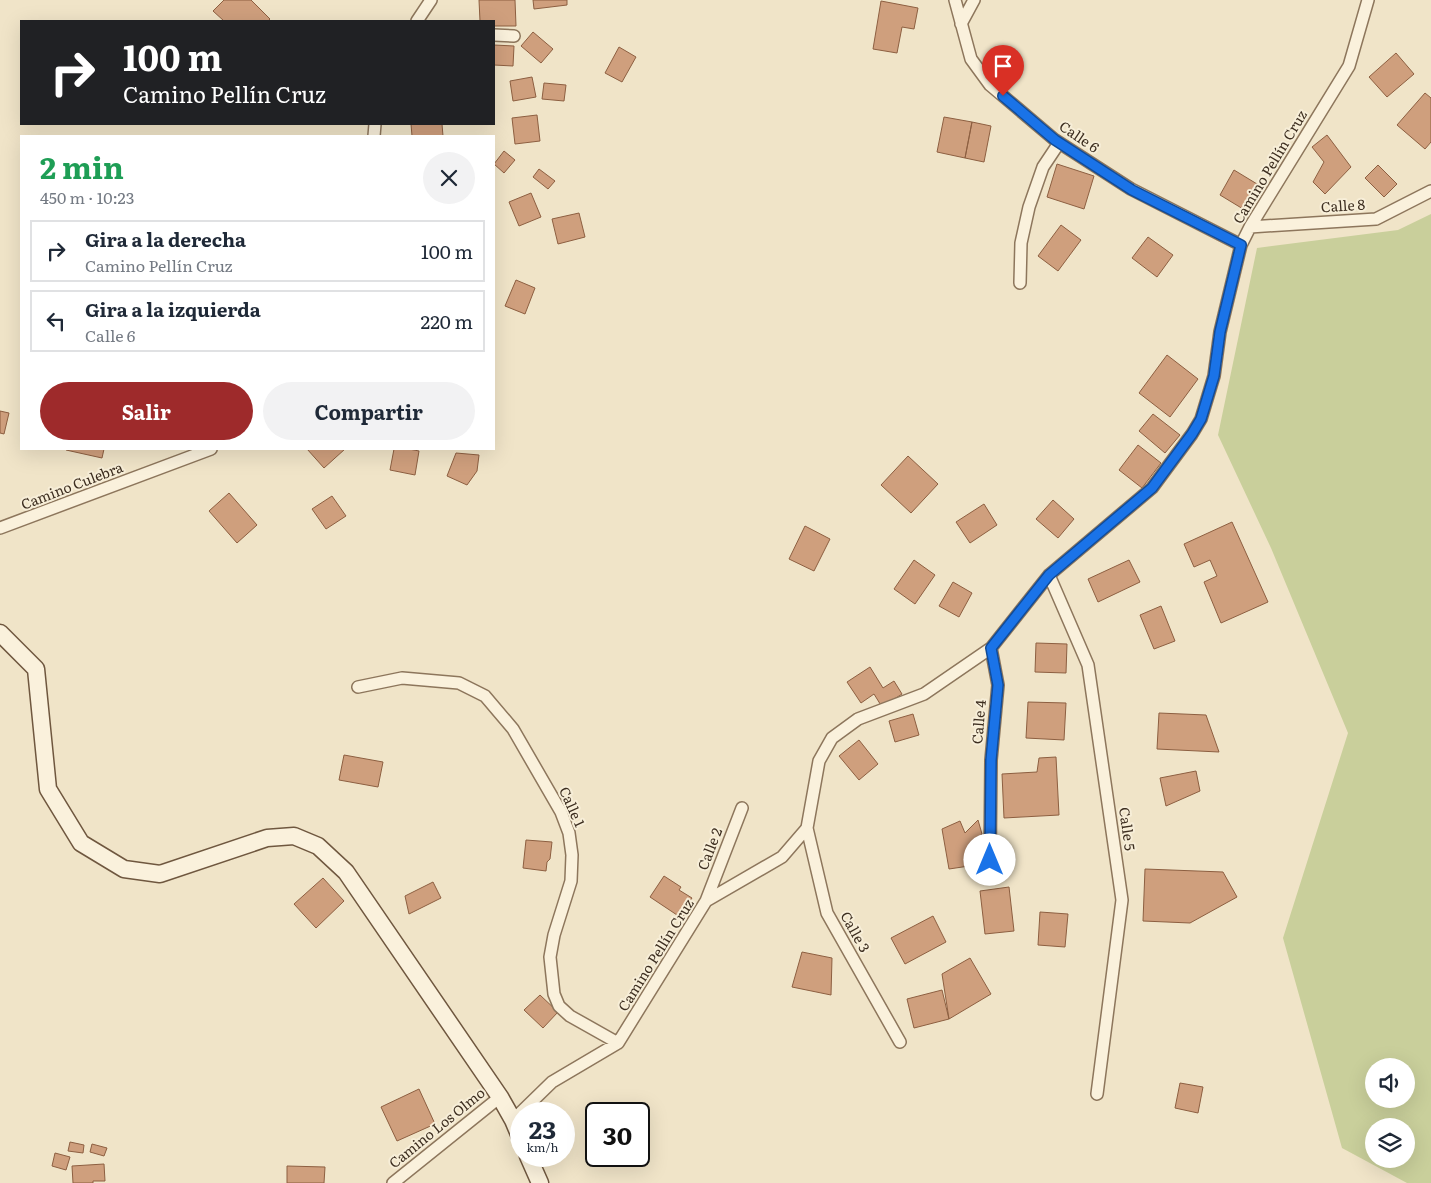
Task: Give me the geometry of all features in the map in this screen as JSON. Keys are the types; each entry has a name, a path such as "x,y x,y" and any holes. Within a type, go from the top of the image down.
{"street":[{"path":"419,20 431,0"},
{"name":"Calle 6","path":"955,0 971,59 990,85 1059,143 1132,190 1241,245"},
{"path":"961,24 974,0"},
{"name":"Camino Pellín Cruz","path":"531,1102 552,1082 618,1043 706,902 782,858 807,828 819,761 832,738 858,719 924,694 991,648 1049,575 1152,488 1201,419 1214,376 1220,332 1241,245 1250,227 1349,66 1368,0"},
{"path":"495,35 514,36"},
{"path":"1020,283 1021,243 1029,207 1043,167 1059,143"},
{"name":"Calle 8","path":"1250,227 1376,219 1431,191"},
{"name":"Camino Culebra","path":"0,528 208,450"},
{"name":"Calle 5","path":"1049,575 1088,665 1122,900 1097,1094"},
{"path":"0,633 36,669 48,789 80,843 124,869 160,874 267,838 294,836 318,846 346,872 500,1097 510,1115"},
{"name":"Calle 4","path":"990,860 991,760 998,685 991,648"},
{"name":"Calle 1","path":"358,687 402,678 459,683 485,696 513,729 561,812 569,833 572,855 571,881 554,935 550,957 554,994 559,1006 570,1016 618,1043"},
{"name":"Calle 2","path":"706,902 742,808"},
{"name":"Calle 3","path":"807,828 827,913 900,1042"},
{"name":"Camino Los Olmo","path":"393,1183 500,1097"},
{"path":"533,1167 540,1183"}],"green space":[{"path":"1431,214 1431,1183 1407,1183 1379,1168 1415,1168 1415,1118 1365,1118 1365,1160 1342,1148 1283,938 1348,733 1271,548 1218,435 1257,248 1398,230"}],"building":[{"path":"224,0 251,0 270,19 223,20 213,11"},
{"path":"479,0 515,0 516,26 495,26 495,20 480,20"},
{"path":"533,0 567,0 567,5 534,9"},
{"path":"881,1 918,8 914,29 902,27 897,53 873,49"},
{"path":"533,32 553,49 541,63 521,46"},
{"path":"495,45 514,46 513,66 495,65"},
{"path":"619,47 636,57 622,82 605,73"},
{"path":"1396,53 1414,74 1387,97 1369,77"},
{"path":"532,77 536,97 513,101 510,81"},
{"path":"544,83 566,85 564,101 542,99"},
{"path":"1425,93 1431,98 1431,142 1425,149 1397,125"},
{"path":"537,115 540,141 515,144 512,118"},
{"path":"944,117 972,122 965,158 937,152"},
{"path":"972,122 991,126 984,162 965,158"},
{"path":"411,125 442,125 443,135 412,135"},
{"path":"1327,135 1351,167 1325,194 1313,182 1324,162 1312,147"},
{"path":"504,151 515,160 504,173 495,163"},
{"path":"1057,164 1094,176 1084,209 1047,197"},
{"path":"1378,165 1397,184 1384,197 1365,178"},
{"path":"539,169 555,181 548,189 533,177"},
{"path":"1234,170 1262,187 1248,212 1220,195"},
{"path":"531,193 541,217 519,226 509,202"},
{"path":"579,213 585,237 558,244 552,219"},
{"path":"1061,225 1081,240 1058,271 1038,256"},
{"path":"1148,237 1173,255 1157,277 1132,258"},
{"path":"516,280 535,288 525,314 505,306"},
{"path":"1167,355 1198,379 1170,417 1139,393"},
{"path":"0,411 9,413 4,434 0,433"},
{"path":"1153,414 1180,435 1165,453 1139,431"},
{"path":"1138,445 1161,463 1142,488 1119,470"},
{"path":"66,450 104,450 102,458"},
{"path":"308,450 344,450 324,468"},
{"path":"394,450 419,451 415,475 390,470"},
{"path":"456,453 479,455 477,471 467,485 447,476"},
{"path":"908,456 938,484 911,513 881,485"},
{"path":"229,493 257,525 237,543 209,511"},
{"path":"332,496 346,516 326,529 312,509"},
{"path":"1053,500 1074,519 1058,538 1036,519"},
{"path":"984,504 997,525 970,543 956,522"},
{"path":"1232,522 1268,602 1221,623 1204,582 1217,576 1210,560 1194,567 1184,544"},
{"path":"805,526 830,539 814,571 789,559"},
{"path":"914,560 935,575 915,604 894,589"},
{"path":"1129,560 1140,582 1098,602 1088,579"},
{"path":"953,582 972,593 959,617 939,606"},
{"path":"1161,606 1175,641 1154,649 1140,615"},
{"path":"1036,643 1067,644 1066,673 1035,672"},
{"path":"870,667 883,688 894,681 902,694 882,707 874,694 861,703 847,682"},
{"path":"1028,702 1066,703 1064,740 1026,738"},
{"path":"1159,713 1206,715 1219,752 1157,749"},
{"path":"913,714 919,735 895,742 889,721"},
{"path":"859,740 878,764 859,780 839,756"},
{"path":"344,755 383,762 378,787 339,780"},
{"path":"1056,757 1059,815 1004,818 1002,774 1037,772 1039,758"},
{"path":"1196,771 1200,791 1166,806 1160,778"},
{"path":"978,820 982,834 966,849 969,866 949,869 942,829 960,821 965,833"},
{"path":"526,840 552,842 546,871 523,868"},
{"path":"1145,869 1223,872 1237,897 1190,923 1143,921"},
{"path":"664,876 681,887 679,890 692,898 687,905 690,907 684,916 680,917 650,897"},
{"path":"323,878 344,901 316,928 294,904"},
{"path":"433,882 441,898 409,914 405,896"},
{"path":"1009,887 1014,931 985,934 980,891"},
{"path":"1040,912 1068,914 1065,947 1038,945"},
{"path":"933,916 946,942 905,964 891,938"},
{"path":"802,952 832,958 831,995 792,987"},
{"path":"970,958 991,994 949,1019 942,974"},
{"path":"942,990 949,1019 914,1028 907,999"},
{"path":"540,995 558,1012 543,1028 524,1010"},
{"path":"1180,1083 1203,1087 1198,1113 1175,1108"},
{"path":"419,1089 435,1124 397,1141 381,1107"},
{"path":"70,1142 84,1145 83,1153 68,1151"},
{"path":"92,1144 107,1148 104,1156 90,1152"},
{"path":"55,1153 70,1157 66,1170 52,1166"},
{"path":"104,1164 105,1181 73,1183 72,1166"},
{"path":"287,1166 325,1167 324,1183 287,1183"}],"route":[{"path":"990,860 991,760 998,685 991,648 1049,575 1152,488 1192,434 1201,419 1214,376 1220,332 1241,245 1132,190 1055,140 1003,96"}]}
